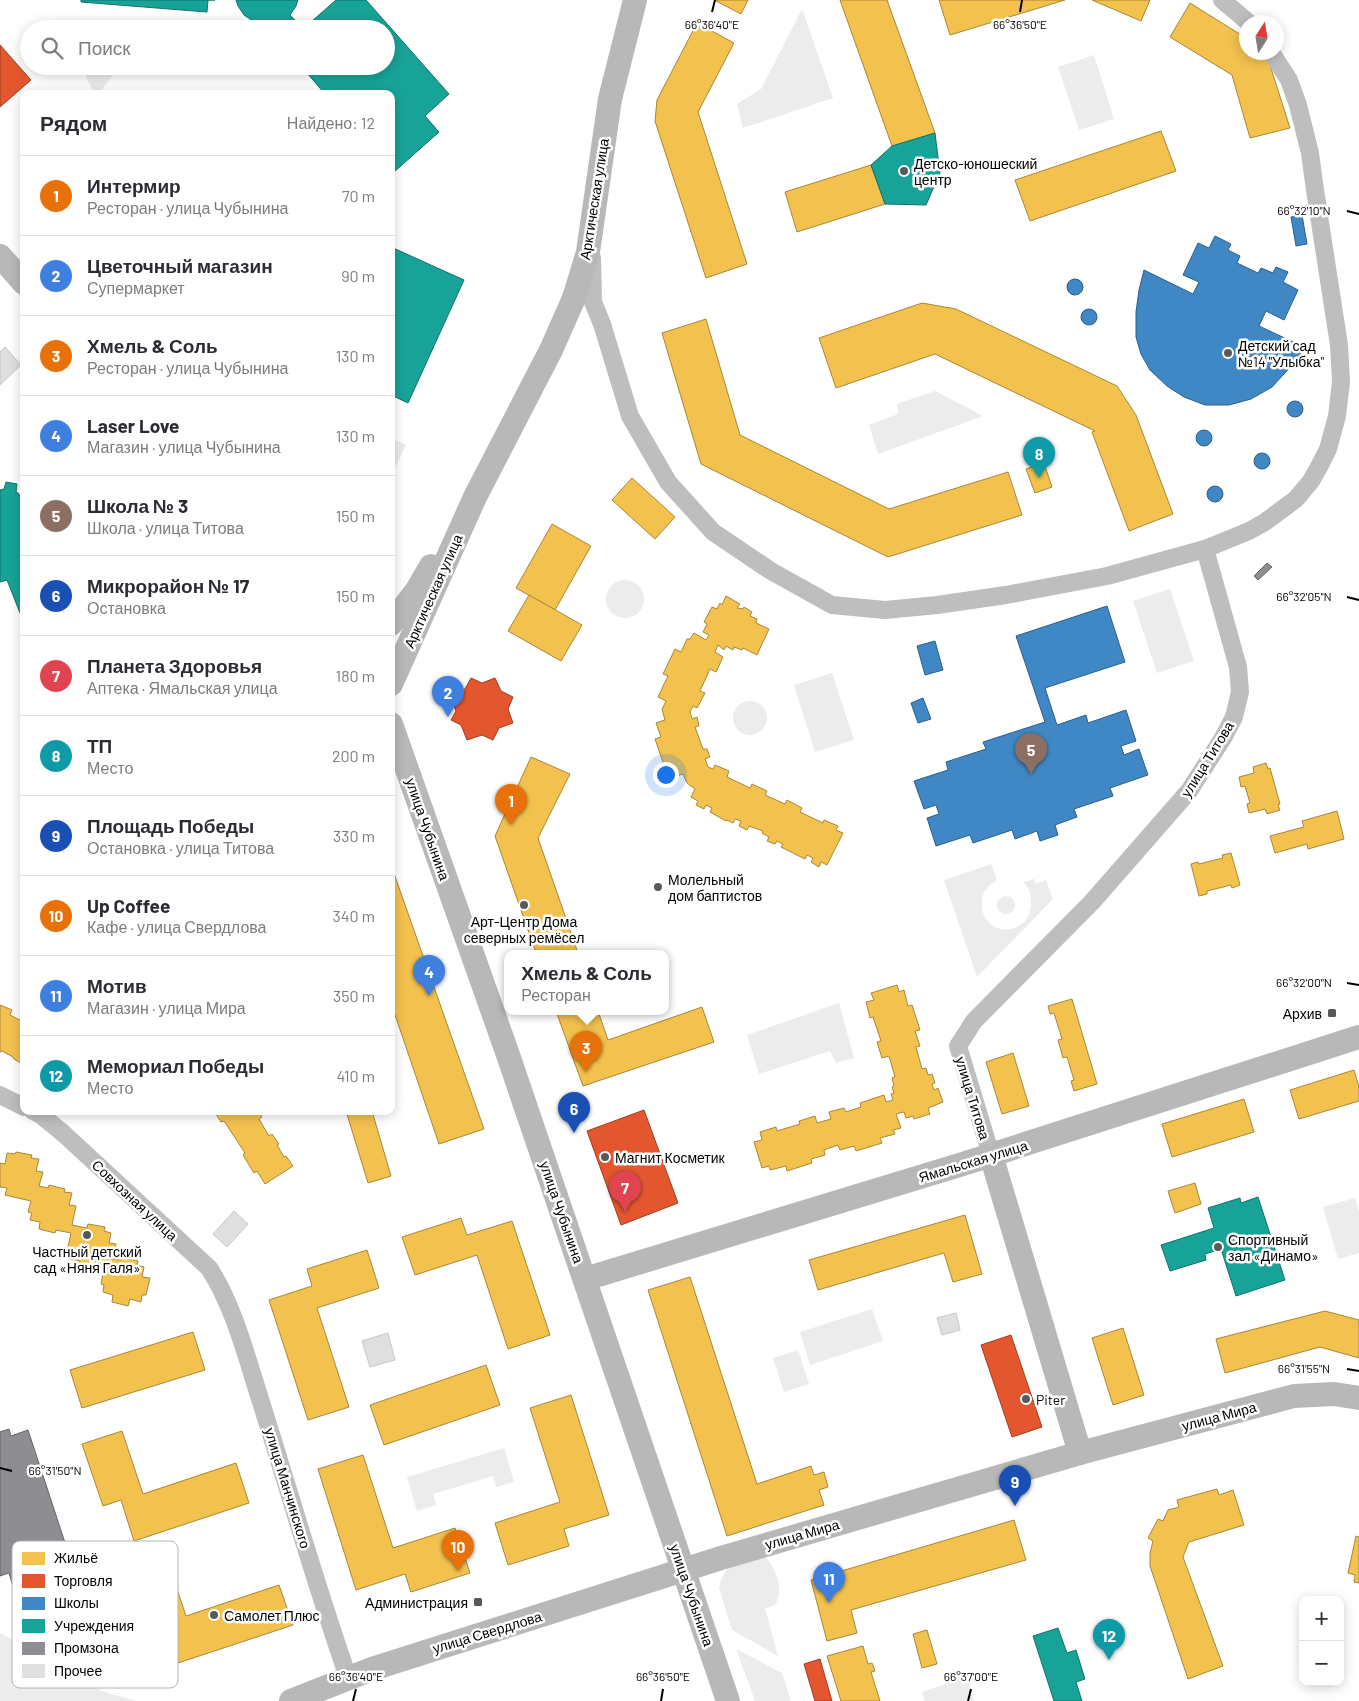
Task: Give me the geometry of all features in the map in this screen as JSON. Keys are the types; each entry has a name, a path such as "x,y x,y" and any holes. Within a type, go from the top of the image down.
{"street":[{"name":"Арктическая улица","path":"395,675 475,497 551,350 574,298 588,252 602,143 610,99 635,0"},
{"path":"1222,0 1240,15"},
{"path":"593,224 593,302 602,324 630,416 668,482 713,532 771,571 832,605 885,610 937,605 1006,595 1102,577 1205,549 1229,540 1265,522 1296,498 1311,481 1328,448 1340,397 1341,365 1339,345 1310,153 1298,105 1289,80 1276,60"},
{"path":"0,256 20,278"},
{"name":"Арктическая улица","path":"395,619 417,590 448,534 475,497"},
{"name":"улица Титова","path":"1080,1453 958,1046 974,1021 1092,902 1189,791 1224,738 1234,718 1240,692 1238,668 1205,549"},
{"name":"улица Чубынина","path":"395,735 508,1052 728,1701"},
{"name":"Ямальская улица","path":"585,1279 991,1155 1359,1037"},
{"path":"0,1095 20,1105"},
{"name":"Совхозная улица","path":"41,1115 209,1268 218,1281 226,1299"},
{"name":"улица Манчинского","path":"226,1299 251,1371 348,1677"},
{"name":"улица Мира","path":"684,1570 1080,1453 1294,1396 1334,1394 1359,1398"},
{"name":"улица Свердлова","path":"291,1701 348,1677 684,1570"}],"shaded area":[{"path":"802,9 833,98 743,128 737,104 761,89"},
{"path":"1094,55 1114,119 1079,130 1058,67"},
{"path":"85,75 113,75 101,90 92,89"},
{"path":"935,391 983,416 878,454 869,425 898,414 897,404"},
{"path":"395,440 406,445 395,468"},
{"path":"625,580 638,586 644,599 638,612 625,618 612,612 606,599 612,586"},
{"path":"1170,589 1194,661 1157,673 1133,601"},
{"path":"832,673 854,740 815,752 794,685"},
{"path":"750,701 757,702 762,706 766,711 766,725 762,730 757,734 750,735 743,734 738,730 734,725 733,718 734,711 738,706 743,702"},
{"path":"991,864 997,880 985,890 982,905 984,916 998,928 1015,928 1023,923 1029,915 1031,895 1024,882 1034,879 1036,884 1046,880 1053,899 977,977 944,880"},
{"path":"1006,896 1012,899 1015,905 1012,911 1006,914 1000,911 997,905 1000,899"},
{"path":"839,1003 854,1058 836,1063 830,1051 759,1074 747,1035"},
{"path":"1355,1198 1359,1211 1359,1253 1338,1259 1323,1207"},
{"path":"872,1309 883,1341 810,1365 800,1332"},
{"path":"798,1350 809,1384 784,1392 773,1358"},
{"path":"504,1448 514,1482 496,1487 493,1476 433,1494 436,1505 417,1511 407,1477"},
{"path":"766,1557 776,1574 779,1586 778,1599 775,1605 765,1608 778,1656 732,1630 719,1588 729,1565"},
{"path":"0,1633 12,1639 12,1688 95,1688 137,1701 0,1701"},
{"path":"736,1649 782,1673 791,1701 755,1701"},
{"path":"966,1677 974,1701 925,1701 922,1692"}],"building: Жильё":[{"path":"714,0 748,0 741,14"},
{"path":"840,0 887,0 935,133 892,146"},
{"path":"939,0 1065,0 950,35"},
{"path":"1092,0 1150,0 1141,21"},
{"path":"1190,3 1239,34 1239,60 1267,60 1269,62 1290,128 1250,138 1232,75 1170,37"},
{"path":"697,23 734,43 698,112 747,264 706,278 655,121 657,100"},
{"path":"1161,131 1176,171 1030,221 1015,180"},
{"path":"871,165 885,204 797,232 785,192"},
{"path":"922,303 956,309 1117,386 1136,415 1173,514 1129,531 1092,432 1095,431 935,354 836,388 819,338"},
{"path":"706,319 740,435 889,509 1008,472 1022,515 888,557 701,464 662,333"},
{"path":"1044,463 1052,487 1035,493 1026,469"},
{"path":"632,478 675,517 655,539 612,500"},
{"path":"552,524 591,546 555,610 516,588"},
{"path":"529,595 582,625 561,661 508,631"},
{"path":"726,596 740,604 737,608 743,609 744,607 752,612 750,616 757,619 756,623 769,629 757,655 743,648 742,650 734,647 733,650 726,646 724,650 718,645 715,652 723,657 716,672 710,669 700,691 705,693 697,708 693,706 690,712 692,719 697,717 699,726 695,727 703,749 707,749 710,757 705,759 708,767 713,769 715,765 729,771 727,777 750,788 752,784 767,791 765,795 785,804 787,800 802,808 800,812 823,823 824,820 838,826 836,830 843,833 827,865 821,862 819,867 811,862 813,858 807,855 805,859 781,847 783,844 777,841 775,844 767,841 769,837 762,833 763,831 749,826 747,830 739,826 741,821 735,819 733,823 726,821 710,812 712,808 706,805 704,809 696,805 698,801 691,797 695,789 687,783 683,774 674,777 669,763 664,765 655,739 661,737 656,723 665,720 662,709 666,701 658,697 668,676 663,674 675,649 681,652 687,639 690,639 694,633 706,640 709,635 703,632 707,624 704,622 712,607 717,609 720,603 722,605"},
{"path":"531,757 570,774 538,838 577,950 535,950 495,836"},
{"path":"1266,763 1268,769 1270,768 1280,810 1267,814 1265,809 1249,813 1247,804 1250,803 1245,786 1241,787 1239,777 1254,773 1253,767"},
{"path":"1337,811 1344,839 1308,849 1307,844 1275,853 1270,836 1304,827 1302,821"},
{"path":"1231,853 1240,885 1232,888 1231,885 1207,891 1207,894 1199,896 1191,864 1223,858 1222,855"},
{"path":"395,876 484,1129 439,1144 395,1015"},
{"path":"897,985 899,992 904,990 908,1006 912,1005 920,1030 915,1031 920,1046 916,1047 922,1069 926,1068 928,1075 932,1074 935,1083 932,1084 934,1090 938,1088 943,1102 928,1108 930,1114 914,1119 913,1116 906,1118 904,1112 896,1114 901,1128 893,1130 895,1134 880,1138 882,1143 856,1151 854,1146 840,1150 838,1145 824,1150 825,1155 811,1159 812,1163 787,1171 786,1166 770,1170 769,1166 762,1168 754,1142 762,1140 760,1132 776,1127 777,1131 800,1124 799,1121 815,1116 817,1123 831,1119 829,1112 844,1108 846,1112 861,1107 860,1103 884,1095 886,1102 893,1100 891,1094 894,1093 892,1078 895,1077 889,1056 882,1058 877,1042 881,1041 873,1017 870,1018 866,1002 874,1000 871,993"},
{"path":"1072,999 1097,1084 1074,1091 1071,1081 1074,1080 1067,1057 1063,1058 1058,1040 1062,1039 1054,1013 1050,1014 1048,1006"},
{"path":"0,1005 12,1010 10,1015 20,1020 20,1063 2,1051 0,1052"},
{"path":"702,1007 714,1042 583,1086 557,1015 599,1015 608,1040"},
{"path":"1013,1053 1029,1106 1002,1114 986,1062"},
{"path":"1354,1070 1359,1087 1359,1101 1299,1119 1290,1090"},
{"path":"1244,1099 1254,1132 1172,1157 1162,1124"},
{"path":"217,1115 261,1115 262,1117 259,1119 269,1136 272,1134 279,1144 277,1145 284,1157 286,1156 293,1166 265,1184 257,1171 254,1173 243,1155 245,1153 224,1121 221,1122"},
{"path":"347,1115 373,1115 391,1176 368,1183"},
{"path":"16,1152 32,1155 31,1158 39,1159 36,1171 43,1172 39,1186 48,1188 49,1185 65,1189 64,1192 72,1193 69,1205 76,1206 72,1225 87,1228 88,1224 105,1227 104,1231 111,1233 109,1243 116,1244 113,1259 121,1260 122,1257 138,1261 137,1265 144,1267 142,1277 150,1278 146,1295 142,1295 141,1302 130,1299 128,1306 112,1302 113,1295 103,1292 104,1285 101,1284 103,1273 78,1269 80,1261 69,1259 70,1252 67,1251 71,1233 56,1230 55,1233 39,1229 40,1222 30,1220 32,1213 28,1212 31,1201 5,1195 7,1188 0,1187 0,1163 5,1164 7,1153 15,1154"},
{"path":"1195,1183 1201,1204 1175,1213 1168,1191"},
{"path":"965,1215 982,1274 953,1282 944,1253 818,1290 809,1260"},
{"path":"461,1218 467,1235 512,1221 550,1335 508,1349 477,1255 415,1275 402,1237"},
{"path":"367,1250 379,1288 317,1308 349,1407 308,1420 269,1300 312,1286 307,1269"},
{"path":"690,1277 757,1484 811,1466 814,1475 824,1472 828,1487 819,1490 824,1505 727,1536 648,1290"},
{"path":"1325,1311 1359,1320 1359,1358 1320,1347 1225,1373 1216,1339"},
{"path":"1123,1328 1144,1395 1113,1405 1092,1338"},
{"path":"193,1332 205,1370 82,1408 70,1370"},
{"path":"486,1365 500,1405 384,1445 370,1405"},
{"path":"571,1395 609,1515 564,1529 569,1546 508,1565 495,1523 560,1502 530,1408"},
{"path":"122,1431 143,1494 236,1463 249,1503 134,1541 121,1500 103,1506 82,1444"},
{"path":"363,1455 393,1548 455,1528 470,1573 411,1592 405,1574 356,1590 318,1469"},
{"path":"1217,1489 1219,1495 1233,1490 1244,1525 1189,1542 1183,1557 1223,1666 1188,1679 1150,1566 1150,1553 1153,1541 1148,1538 1158,1519 1163,1521 1168,1510 1179,1507 1177,1500"},
{"path":"1014,1520 1026,1560 851,1610 857,1633 827,1641 811,1580"},
{"path":"1356,1536 1359,1537 1359,1583 1354,1582 1355,1575 1348,1573"},
{"path":"279,1585 293,1625 178,1663 178,1592 186,1616"},
{"path":"927,1630 937,1664 922,1668 913,1634"},
{"path":"863,1646 868,1664 872,1663 875,1671 871,1672 880,1701 841,1701 827,1656"}],"building: Торговля":[{"path":"0,45 20,68 20,75 27,75 31,80 0,107"},
{"path":"471,678 482,683 495,678 501,691 513,697 508,709 513,723 499,728 493,740 482,735 467,740 461,725 451,720 456,711 450,696 465,689"},
{"path":"644,1110 678,1203 621,1225 587,1131"},
{"path":"1011,1335 1042,1427 1012,1437 981,1345"},
{"path":"820,1659 832,1701 815,1701 804,1664"}],"building: Школы":[{"path":"1302,215 1307,244 1296,246 1291,217"},
{"path":"1215,236 1231,244 1228,250 1240,256 1237,263 1258,273 1261,268 1273,273 1276,267 1288,272 1283,282 1298,290 1284,320 1266,311 1259,326 1304,347 1296,361 1272,387 1251,399 1229,405 1205,405 1184,397 1167,386 1150,370 1141,354 1136,337 1136,312 1144,270 1193,294 1199,282 1183,275 1198,243 1209,248"},
{"path":"1075,279 1081,281 1083,287 1081,293 1075,295 1069,293 1067,287 1069,281"},
{"path":"1089,309 1095,311 1097,317 1095,323 1089,325 1083,323 1081,317 1083,311"},
{"path":"1295,401 1301,403 1303,409 1301,415 1295,417 1289,415 1287,409 1289,403"},
{"path":"1204,430 1210,432 1212,438 1210,444 1204,446 1198,444 1196,438 1198,432"},
{"path":"1262,453 1268,455 1270,461 1268,467 1262,469 1256,467 1254,461 1256,455"},
{"path":"1215,486 1221,488 1223,494 1221,500 1215,502 1209,500 1207,494 1209,488"},
{"path":"1107,606 1125,662 1045,688 1057,725 1086,715 1088,723 1126,710 1136,741 1121,746 1124,755 1139,749 1148,775 1110,788 1113,796 1074,809 1077,817 1055,825 1058,835 1040,841 1037,831 1015,839 1012,830 973,843 970,835 936,846 927,818 939,814 936,805 924,809 914,781 948,770 946,762 986,749 983,742 1045,722 1016,636"},
{"path":"935,641 943,670 925,675 917,646"},
{"path":"923,698 931,719 918,723 911,703"}],"building: Учреждения":[{"path":"81,0 208,0 207,12 81,2"},
{"path":"236,0 298,0 290,15 295,20 252,20 244,15"},
{"path":"336,0 366,0 384,20 313,20"},
{"path":"395,33 449,94 425,116 439,132 395,171 395,90 322,90 309,75 395,75"},
{"path":"935,133 940,173 926,205 885,204 871,165 892,146"},
{"path":"395,249 464,280 408,403 395,397"},
{"path":"6,482 17,484 16,492 20,496 20,613 7,580 0,582 0,490 4,489"},
{"name":"Спортивный зал «Динамо»","path":"1258,1197 1285,1280 1236,1296 1221,1249 1205,1254 1206,1260 1170,1271 1161,1245 1214,1228 1208,1208 1240,1198 1241,1203"},
{"path":"1058,1628 1067,1653 1076,1650 1085,1679 1076,1682 1082,1701 1054,1701 1033,1636"}],"building: Промзона":[{"path":"1267,563 1272,567 1258,580 1254,576"},
{"path":"9,1429 11,1436 28,1430 64,1541 12,1541 12,1584 9,1573 0,1576 0,1432"}],"building: Прочее":[{"path":"5,347 20,366 0,385 0,352"},
{"path":"234,1211 248,1224 227,1247 213,1234"},
{"path":"956,1313 960,1330 942,1335 937,1318"},
{"path":"388,1333 395,1360 370,1367 362,1341"}],"place":[{"name":"Детско-юношеский центр","path":"904,171"},
{"name":"Детский сад №14 \"Улыбка\"","path":"1228,353"},
{"name":"ТП","path":"1039,478"},
{"name":"Цветочный магазин","path":"448,717"},
{"name":"Школа № 3","path":"1031,774"},
{"name":"Интермир","path":"511,825"},
{"name":"Молельный дом баптистов","path":"658,887"},
{"name":"Арт-Центр Дома северных ремёсел","path":"524,905"},
{"name":"Laser Love","path":"429,996"},
{"name":"Архив","path":"1332,1013"},
{"name":"Хмель & Соль","path":"586,1072"},
{"name":"Микрорайон № 17","path":"574,1133"},
{"name":"Магнит Косметик","path":"605,1157"},
{"name":"Планета Здоровья","path":"625,1212"},
{"name":"Частный детский сад «Няня Галя»","path":"87,1235"},
{"name":"Спортивный зал «Динамо»","path":"1218,1247"},
{"name":"Piter","path":"1026,1399"},
{"name":"Площадь Победы","path":"1015,1506"},
{"name":"Up Coffee","path":"458,1571"},
{"name":"Администрация","path":"478,1602"},
{"name":"Мотив","path":"829,1603"},
{"name":"Самолет Плюс","path":"214,1615"},
{"name":"Мемориал Победы","path":"1109,1660"}]}
